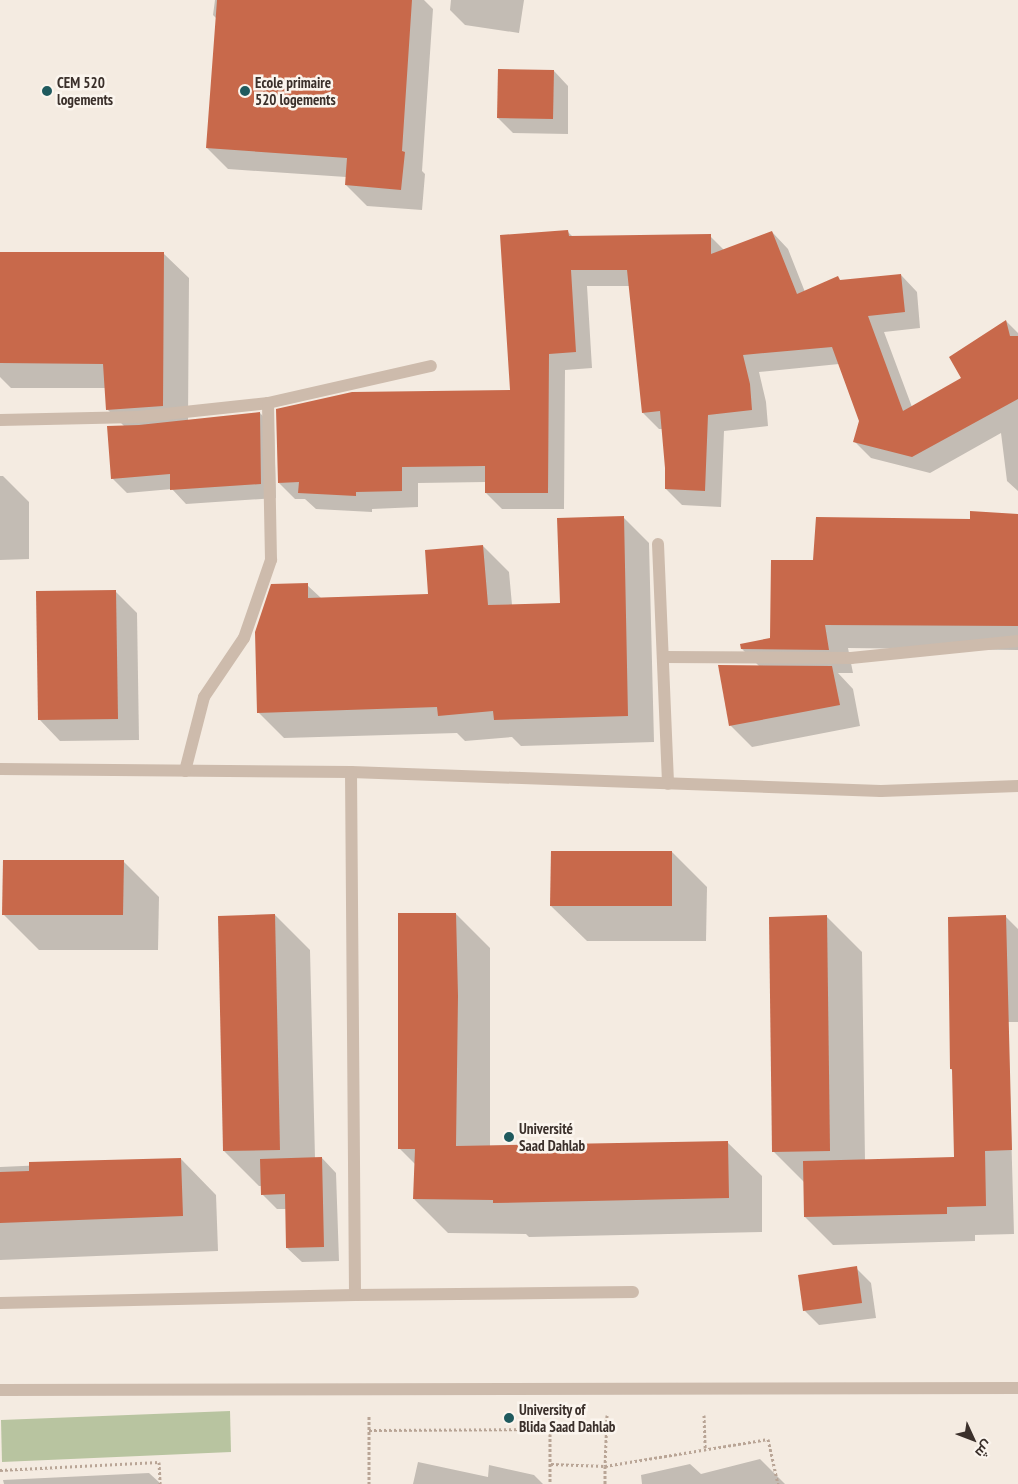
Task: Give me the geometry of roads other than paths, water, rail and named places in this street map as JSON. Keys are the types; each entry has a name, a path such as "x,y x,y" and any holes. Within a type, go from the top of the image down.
{"street":[{"path":"0,420 138,417 268,403 431,366"},
{"path":"185,771 204,697 244,638 271,560 268,403"},
{"path":"658,544 668,784"},
{"path":"663,657 850,658 1018,641"},
{"path":"0,769 351,772 881,790 1018,786"},
{"path":"351,772 355,1295"},
{"path":"0,1303 355,1295 632,1292"},
{"path":"0,1390 1018,1388"}],"place":[{"name":"CEM 520 logements","path":"47,91"},
{"name":"Ecole primaire 520 logements","path":"245,91"},
{"name":"Université Saad Dahlab","path":"509,1137"},
{"name":"University of Blida Saad Dahlab","path":"509,1418"}]}
